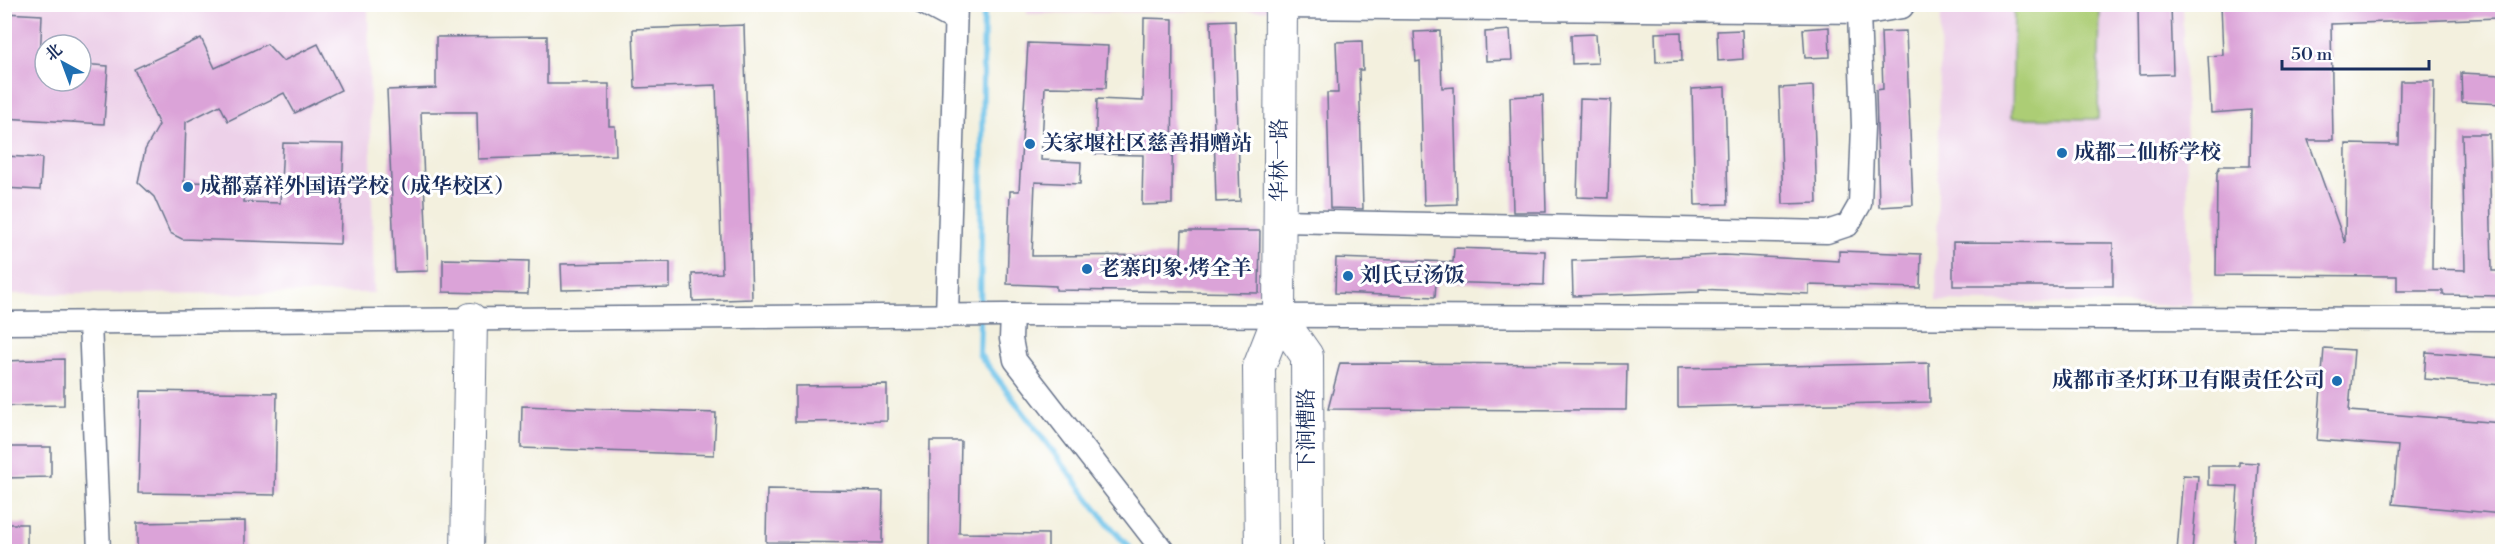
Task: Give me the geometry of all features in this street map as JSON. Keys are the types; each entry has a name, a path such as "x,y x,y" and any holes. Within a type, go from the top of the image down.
{"street":[{"path":"925,4 956,12 953,316"},
{"path":"1281,6 1873,12 1902,7 1904,4"},
{"name":"华林一路","path":"1279,316 1281,6"},
{"path":"1280,221 1827,232 1848,225 1860,204 1863,126 1859,12"},
{"path":"1007,315 1015,360 1164,552"},
{"path":"4,323 1007,315 2502,319"},
{"path":"1261,552 1258,367 1279,316"},
{"name":"下涧槽路","path":"1279,316 1307,356 1308,552"},
{"path":"467,552 471,319"},
{"path":"90,322 99,552"}],"shaded area":[{"path":"1273,4 1274,10 1027,14 1027,5"},
{"name":"成都嘉祥外国语学校（成华校区）","path":"4,5 480,5 480,7 368,7 374,293 5,294"},
{"name":"成都二仙桥学校","path":"1941,5 2182,5 2191,306 1936,301"}],"green space":[{"path":"2014,5 2100,5 2098,119 2012,118"}],"building":[{"path":"2138,4 2171,4 2173,74 2139,75"},
{"path":"2221,4 2499,4 2499,18 2331,24 2333,140 2308,140 2345,243 2346,144 2399,145 2400,81 2434,81 2432,269 2465,270 2462,134 2489,134 2492,271 2502,271 2502,296 2443,295 2443,291 2397,291 2397,276 2216,275 2217,173 2220,166 2250,166 2251,110 2211,113 2208,56 2223,55"},
{"path":"4,13 42,15 41,33 33,33 33,93 93,93 93,65 108,66 104,124 4,118"},
{"path":"1144,18 1173,19 1172,204 1142,205 1143,155 1095,154 1097,99 1143,101"},
{"path":"1235,20 1240,201 1216,202 1211,21"},
{"path":"744,25 752,299 693,301 692,274 722,273 716,85 635,88 633,29"},
{"path":"1829,27 1830,57 1805,58 1803,29"},
{"path":"1510,30 1512,60 1486,61 1485,32"},
{"path":"1742,30 1743,59 1718,61 1717,31"},
{"path":"1440,31 1442,88 1454,87 1457,204 1424,205 1420,61 1416,62 1414,32"},
{"path":"1906,31 1913,205 1879,207 1876,90 1883,89 1881,32"},
{"path":"1681,32 1682,61 1656,62 1655,33"},
{"path":"1596,34 1598,63 1572,64 1571,35"},
{"path":"547,36 547,84 609,84 609,126 615,126 616,155 478,159 477,112 421,112 428,271 395,272 387,90 436,88 436,37"},
{"path":"201,38 215,68 267,44 283,61 318,44 341,90 295,113 284,93 228,121 220,105 186,122 184,182 244,183 243,202 280,203 283,143 344,144 340,244 182,239 170,233 154,197 138,182 145,150 159,125 134,69"},
{"path":"1362,41 1363,70 1359,70 1363,209 1330,208 1327,93 1338,93 1336,42"},
{"path":"1028,43 1108,46 1106,88 1045,87 1041,160 1081,162 1080,184 1035,182 1032,256 1181,255 1182,231 1260,231 1259,293 1056,290 1056,286 1007,284 1010,191 1019,191"},
{"path":"2461,73 2502,75 2502,104 2462,102"},
{"path":"1813,86 1817,203 1783,204 1779,88"},
{"path":"1725,87 1728,204 1695,205 1692,89"},
{"path":"1543,95 1546,212 1513,212 1510,97"},
{"path":"1580,99 1611,100 1608,198 1577,197"},
{"path":"4,156 42,158 40,190 4,188"},
{"path":"1953,242 2113,243 2113,286 1953,286"},
{"path":"1454,248 1545,251 1544,285 1436,282 1435,297 1335,293 1336,258 1453,262"},
{"path":"1839,251 1921,254 1920,288 1809,285 1809,294 1699,289 1699,292 1573,296 1572,261 1724,255 1839,261"},
{"path":"443,259 529,261 528,294 443,292"},
{"path":"670,262 670,288 562,290 561,264"},
{"path":"2324,348 2354,350 2349,411 2502,423 2502,514 2393,504 2398,446 2317,440"},
{"path":"2426,352 2502,358 2502,385 2424,379"},
{"path":"64,359 64,405 4,406 4,361"},
{"path":"1340,363 1627,364 1626,410 1328,409"},
{"path":"1929,363 1930,402 1678,407 1678,368"},
{"path":"887,385 887,421 795,422 795,386"},
{"path":"141,391 277,393 275,495 138,493"},
{"path":"522,406 716,413 714,455 521,448"},
{"path":"930,441 961,441 959,533 1048,534 1048,552 929,552"},
{"path":"4,447 51,447 51,477 4,478"},
{"path":"2239,462 2258,463 2253,552 2234,552 2238,486 2208,485 2208,466 2239,466"},
{"path":"2183,475 2198,476 2192,552 2177,552"},
{"path":"767,489 883,491 882,543 766,542"},
{"path":"245,521 245,552 137,552 137,523"},
{"path":"4,524 27,524 27,552 4,552"}],"waterway":[{"path":"980,310 984,4"},
{"path":"980,320 979,354 1108,524 1133,552"}],"place":[{"name":"关家堰社区慈善捐赠站","path":"1030,144"},
{"name":"成都二仙桥学校","path":"2062,153"},
{"name":"成都嘉祥外国语学校（成华校区）","path":"188,187"},
{"name":"老寨印象·烤全羊","path":"1087,269"},
{"name":"刘氏豆汤饭","path":"1348,276"},
{"name":"成都市圣灯环卫有限责任公司","path":"2337,381"}]}
